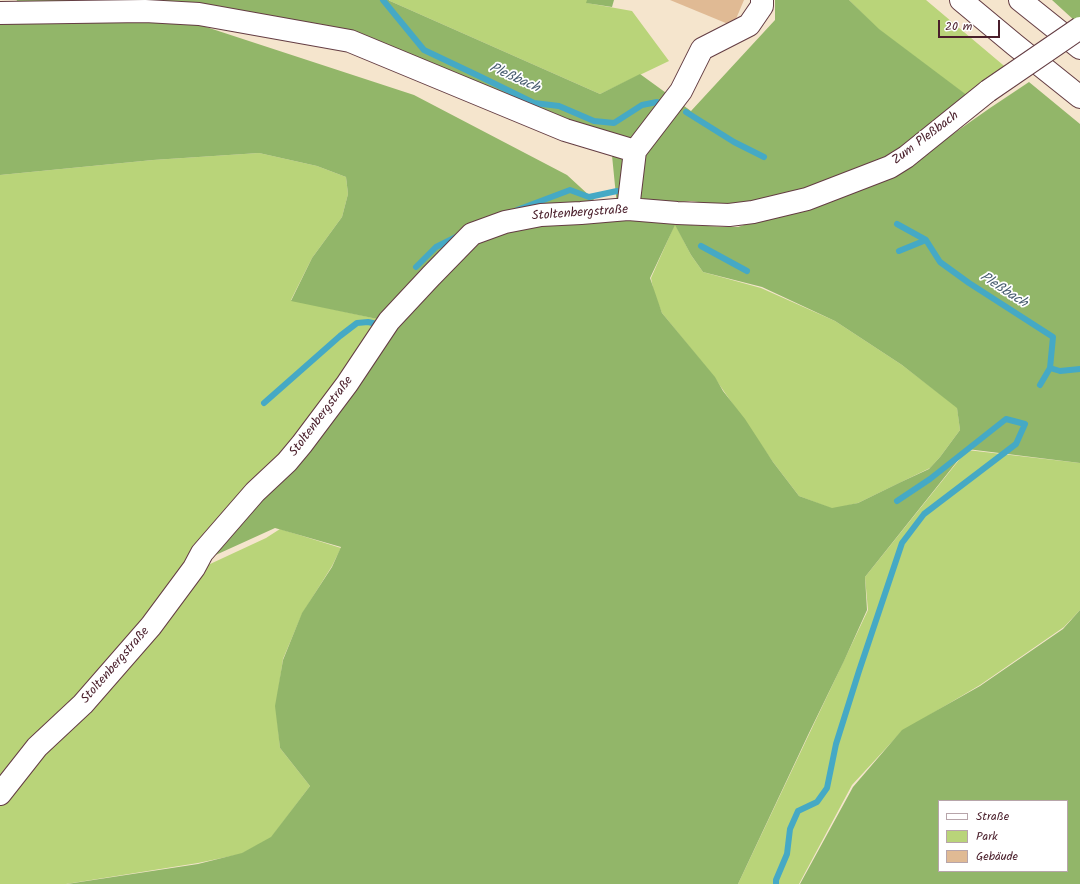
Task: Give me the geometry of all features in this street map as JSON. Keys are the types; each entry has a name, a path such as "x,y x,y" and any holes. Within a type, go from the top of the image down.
{"main road":[{"path":"628,209 635,151 681,91 702,49 749,25 762,6 762,0"},
{"path":"961,0 1080,97"},
{"path":"1020,0 1080,48"},
{"path":"0,13 145,11 199,14 350,41 565,130 635,151"},
{"name":"Zum Pleßbach","path":"729,215 753,212 807,199 890,167 906,157 988,92 1080,28"},
{"name":"Stoltenbergstraße","path":"0,794 37,747 83,704 151,626 194,568 202,553 255,492 287,462 302,444 347,384 389,322 472,234 505,222 541,215 628,209 729,215"}],"green space":[{"path":"17,0 389,0 600,94 640,74 691,111 775,20 775,0 849,0 879,29 972,99 902,152 801,193 728,206 691,201 617,206 610,135 343,33 15,5"},
{"path":"390,0 587,0 587,3 632,11 669,61 600,94"},
{"path":"587,0 614,0 612,7 586,3"},
{"path":"849,0 926,0 1009,70 971,99 878,29"},
{"path":"1052,0 1080,0 1080,18 1075,21"},
{"path":"139,17 197,24 414,95 567,175 604,209 504,220 387,321 291,301 312,258 342,217 348,194 346,177 317,166 259,153 153,160 0,175 0,20"},
{"path":"1029,82 1080,124 1080,463 967,449 865,577 867,610 738,884 67,884 198,864 242,853 271,837 310,786 280,748 275,706 283,660 302,613 332,567 341,547 275,528 198,563 391,324 449,263 504,225 627,216 675,224 738,227 832,195 892,172 943,141","holes":["675,225 691,255 703,272 762,287 835,321 902,365 957,408 960,430 929,469 858,503 832,508 799,496 773,462 745,419 723,391 715,377 662,313 650,278"]},
{"path":"259,153 317,166 346,177 348,194 342,217 312,258 291,300 387,321 169,596 0,783 0,175 153,160"},
{"path":"675,224 691,255 703,272 761,288 835,321 902,365 957,407 960,430 930,468 858,503 833,509 799,496 773,462 714,377 662,313 654,293 651,278"},
{"path":"967,450 1080,463 1080,610 1064,627 980,685 901,732 852,785 799,884 738,884 868,610 865,577"},
{"path":"280,529 341,548 332,566 302,614 283,659 276,706 280,748 310,786 271,838 241,854 198,863 66,884 0,884 0,799 195,571 266,538"},
{"path":"1080,610 1080,884 800,884 853,787 902,730 980,686 1063,629"}],"building":[{"path":"670,0 744,0 733,26"}],"waterway":[{"name":"Pleßbach","path":"383,0 424,50 534,103 559,106 594,121 614,123 642,105 657,102"},
{"name":"Pleßbach","path":"686,112 734,142 764,157"},
{"path":"517,210 570,190 589,197 617,191"},
{"name":"Pleßbach","path":"897,224 926,240 940,262 969,283 1053,337 1050,368 1060,371 1080,369"},
{"path":"416,267 436,247 458,236"},
{"path":"899,251 926,240"},
{"path":"701,246 747,271"},
{"path":"264,403 340,336 357,323 368,322 377,324"},
{"path":"1040,385 1050,368"},
{"path":"776,884 776,880 787,854 790,829 798,811 817,802 827,788 836,744 902,543 924,514 1016,444 1025,424 1006,419 930,479 897,501"}]}
